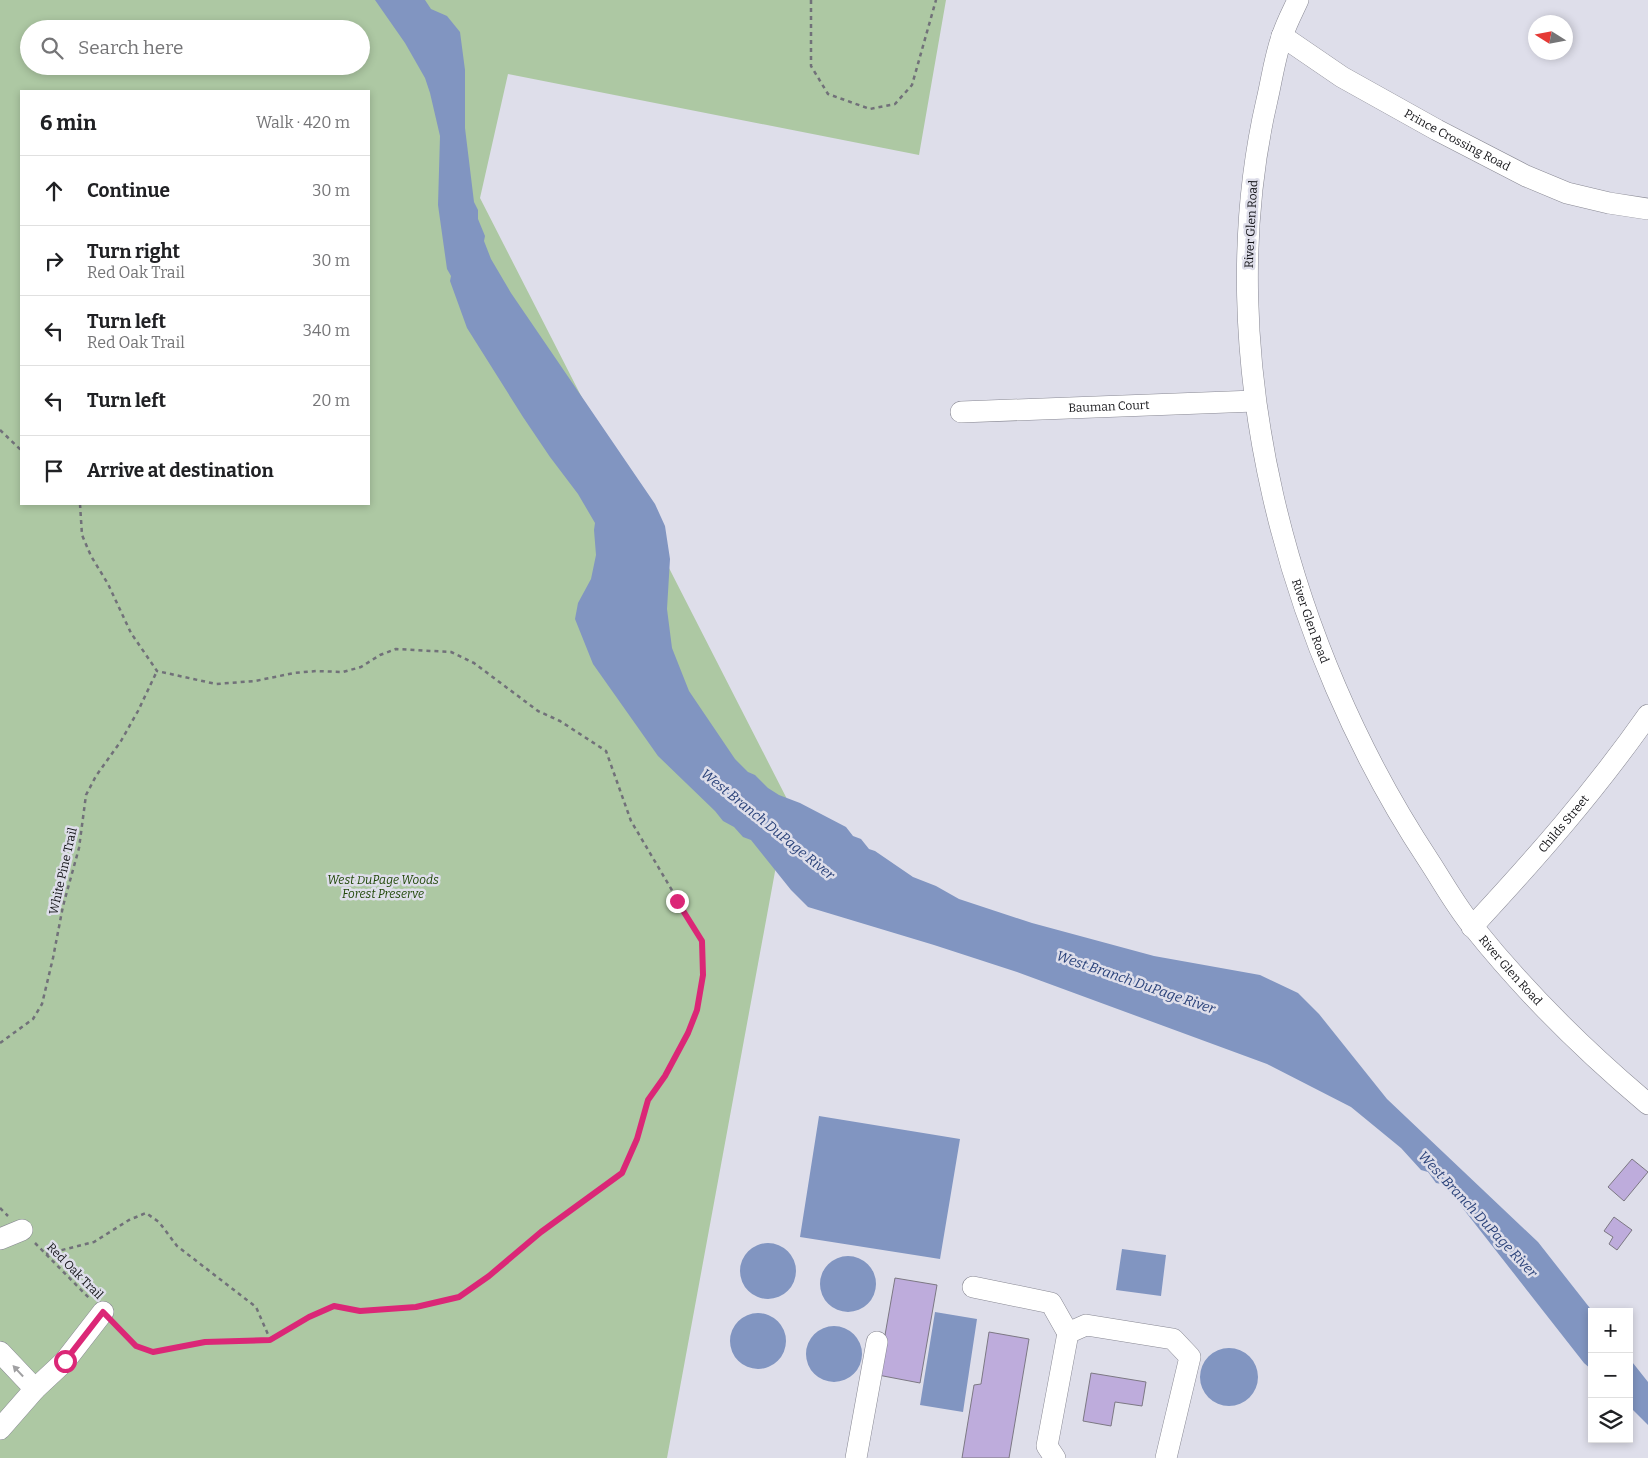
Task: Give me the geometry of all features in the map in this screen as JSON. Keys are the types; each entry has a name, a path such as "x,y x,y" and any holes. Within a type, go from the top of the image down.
{"street":[{"name":"River Glen Road","path":"1298,0 1282,36 1260,128 1250,212 1248,283 1255,400 1275,503 1305,609 1346,712 1393,804 1472,927 1572,1036 1612,1074 1648,1104"},
{"name":"Prince Crossing Road","path":"1282,36 1342,77 1436,130 1526,176 1567,192 1609,203 1648,209"},
{"name":"Bauman Court","path":"961,412 1255,400"},
{"name":"Childs Street","path":"1472,927 1566,823 1645,726"},
{"path":"0,1239 22,1230"},
{"path":"973,1287 1051,1303 1068,1333 1047,1446 1055,1458"},
{"path":"0,1429 35,1390 65,1361 103,1312"},
{"path":"1068,1333 1086,1325 1173,1339 1190,1357 1166,1458"},
{"path":"856,1458 877,1342"},
{"path":"0,1352 35,1390"}],"path":[{"path":"811,0 812,66 828,94 870,109 895,104 912,85 936,0"},
{"path":"0,430 20,449"},
{"path":"80,505 82,535 90,556 108,584 131,633 157,671"},
{"name":"Red Oak Trail","path":"22,1230 136,1346 153,1352 205,1342 270,1340 309,1317 334,1306 360,1311 416,1307 459,1297 489,1276 541,1232 622,1173 637,1139 648,1100 665,1076 688,1033 697,1010 703,975 702,941 631,821 606,751 560,721 538,710 474,663 451,652 396,649 380,655 361,667 343,672 301,672 255,681 216,684 157,671"},
{"name":"White Pine Trail","path":"0,1043 33,1018 42,1004 63,906 79,848 86,795 96,776 121,741 157,671"},
{"path":"46,1254 94,1242 129,1220 146,1213 159,1222 178,1246 256,1307 270,1340"}],"green space":[{"name":"West DuPage Woods Forest Preserve","path":"0,0 946,0 919,155 508,74 480,198 788,801 667,1458 0,1458"}],"water":[{"name":"West Branch DuPage River","path":"375,0 425,0 431,9 447,16 460,32 465,70 465,128 474,202 485,236 484,241 491,259 511,293 655,504 665,526 670,559 667,609 672,648 689,691 735,759 748,772 755,775 768,788 779,795 800,803 846,827 853,836 861,839 869,849 875,851 913,877 936,886 959,899 1032,923 1154,956 1260,975 1298,993 1319,1014 1387,1099 1538,1242 1590,1308 1588,1308 1588,1366 1450,1192 1441,1184 1436,1183 1428,1172 1421,1170 1401,1148 1351,1107 1267,1064 1017,972 808,907 791,890 751,840 743,837 734,827 723,821 658,756 593,664 575,619 578,603 591,579 596,555 595,523 578,494 523,417 467,328 450,281 451,276 447,269 438,205 440,136 425,78 405,43"},
{"path":"819,1116 960,1139 940,1259 800,1237"},
{"path":"768,1243 779,1245 788,1251 794,1260 796,1271 794,1282 788,1291 779,1297 768,1299 757,1297 748,1291 742,1282 740,1271 742,1260 748,1251 757,1245"},
{"path":"1122,1249 1166,1255 1161,1296 1116,1290"},
{"path":"848,1256 859,1258 868,1264 874,1273 876,1284 874,1295 868,1304 859,1310 848,1312 837,1310 828,1304 822,1295 820,1284 822,1273 828,1264 837,1258"},
{"path":"935,1312 977,1319 963,1412 920,1405"},
{"path":"758,1313 769,1315 778,1321 784,1330 786,1341 784,1352 778,1361 769,1367 758,1369 747,1367 738,1361 732,1352 730,1341 732,1330 738,1321 747,1315"},
{"path":"834,1326 845,1328 854,1334 860,1343 862,1354 860,1365 854,1374 845,1380 834,1382 823,1380 814,1374 808,1365 806,1354 808,1343 814,1334 823,1328"},
{"path":"1223,1348 1235,1348 1250,1356 1258,1371 1258,1383 1250,1398 1235,1406 1223,1406 1208,1398 1200,1383 1200,1371 1208,1356"},
{"path":"1633,1363 1648,1382 1648,1425 1633,1410"}],"building":[{"path":"1632,1159 1648,1172 1624,1201 1608,1187"},
{"path":"1614,1217 1632,1230 1617,1250 1609,1244 1613,1237 1604,1231"},
{"path":"895,1278 937,1285 920,1383 878,1375"},
{"path":"989,1332 1029,1339 1009,1458 962,1458 974,1385 981,1384"},
{"path":"1091,1373 1146,1382 1142,1406 1115,1402 1111,1426 1083,1421"}],"route":[{"path":"65,1361 103,1312 136,1346 153,1352 205,1342 270,1340 309,1317 334,1306 360,1311 416,1307 459,1297 489,1276 541,1232 622,1173 637,1139 648,1100 665,1076 688,1033 697,1010 703,975 702,941 677,901"}]}
